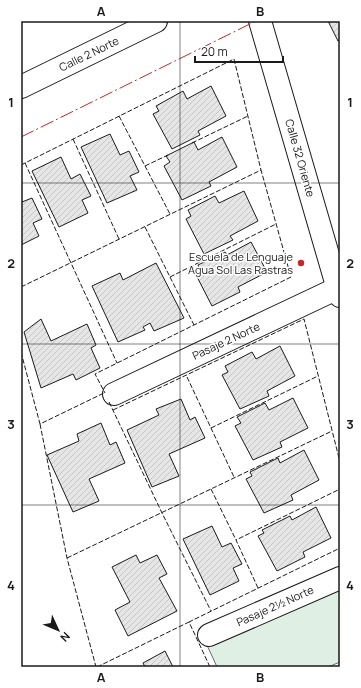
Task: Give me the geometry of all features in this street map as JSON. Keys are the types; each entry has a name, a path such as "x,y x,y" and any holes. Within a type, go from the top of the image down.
{"street":[{"name":"Calle 2 Norte","path":"21,87 156,21"},
{"name":"Calle 32 Oriente","path":"260,21 339,292"},
{"name":"Pasaje 2 Norte","path":"114,394 339,292"},
{"name":"Pasaje 2½ Norte","path":"209,635 340,578"}],"green space":[{"path":"340,581 340,662 328,667 217,667 207,645"}],"building":[{"path":"328,21 340,21 340,40 338,41"},
{"path":"211,86 226,116 198,131 200,135 172,149 153,114 159,111 156,106 183,91 187,99"},
{"path":"110,134 120,155 129,151 139,172 130,176 137,190 107,203 81,147"},
{"path":"222,137 237,167 209,182 211,186 182,200 164,166 170,162 166,156 194,142 198,150"},
{"path":"61,157 71,179 80,174 91,196 82,200 88,213 59,227 32,171"},
{"path":"244,191 258,221 230,236 233,240 204,254 186,219 191,216 188,210 215,196 219,203"},
{"path":"32,198 42,219 33,223 39,236 21,245 21,200 22,202"},
{"path":"251,242 267,272 238,287 240,292 212,306 194,271 199,268 198,265 225,252 227,255"},
{"path":"156,263 184,318 154,331 150,323 143,327 145,330 118,342 92,286 120,273 123,280"},
{"path":"41,319 51,341 87,324 96,345 91,348 100,368 76,380 73,374 41,388 24,332"},
{"path":"280,346 295,376 267,391 269,396 240,409 222,375 228,372 225,366 252,352 256,359"},
{"path":"293,398 308,428 280,442 282,447 253,460 235,426 241,423 237,417 265,403 269,410"},
{"path":"181,399 190,420 195,417 205,438 169,454 179,476 152,487 127,430 159,415 156,409"},
{"path":"101,423 110,445 116,442 125,463 89,479 99,501 73,512 47,455 79,441 77,434"},
{"path":"304,450 319,480 291,495 293,500 264,513 246,479 252,476 250,472 278,458 280,463"},
{"path":"316,507 331,538 303,552 305,557 277,571 258,536 264,533 262,530 290,516 292,520"},
{"path":"212,526 222,547 231,543 242,564 233,568 239,581 210,595 183,539"},
{"path":"136,555 140,563 157,555 167,574 159,578 177,611 128,636 115,610 130,602 112,567"},
{"path":"165,651 173,667 145,667 143,663"}],"fence":[{"path":"21,165 234,59 261,170"},
{"path":"119,116 170,214"},
{"path":"192,143 248,116"},
{"path":"73,139 119,239"},
{"path":"145,166 168,155"},
{"path":"25,163 117,363"},
{"path":"21,287 261,170 291,277 95,374 105,393"},
{"path":"170,277 276,224"},
{"path":"145,227 194,325"},
{"path":"113,410 304,319 340,462"},
{"path":"21,352 40,424 104,393"},
{"path":"211,428 318,376"},
{"path":"187,377 234,477"},
{"path":"109,402 211,611"},
{"path":"40,424 67,558 96,667"},
{"path":"67,558 332,431"},
{"path":"211,489 236,540"},
{"path":"258,588 236,540 340,489"},
{"path":"210,667 189,622 340,548"},
{"path":"97,667 189,622"}],"power":[{"path":"21,137 256,21"}],"place":[{"name":"Escuela de Lenguaje Agua Sol Las Rastras","path":"301,263"}]}
